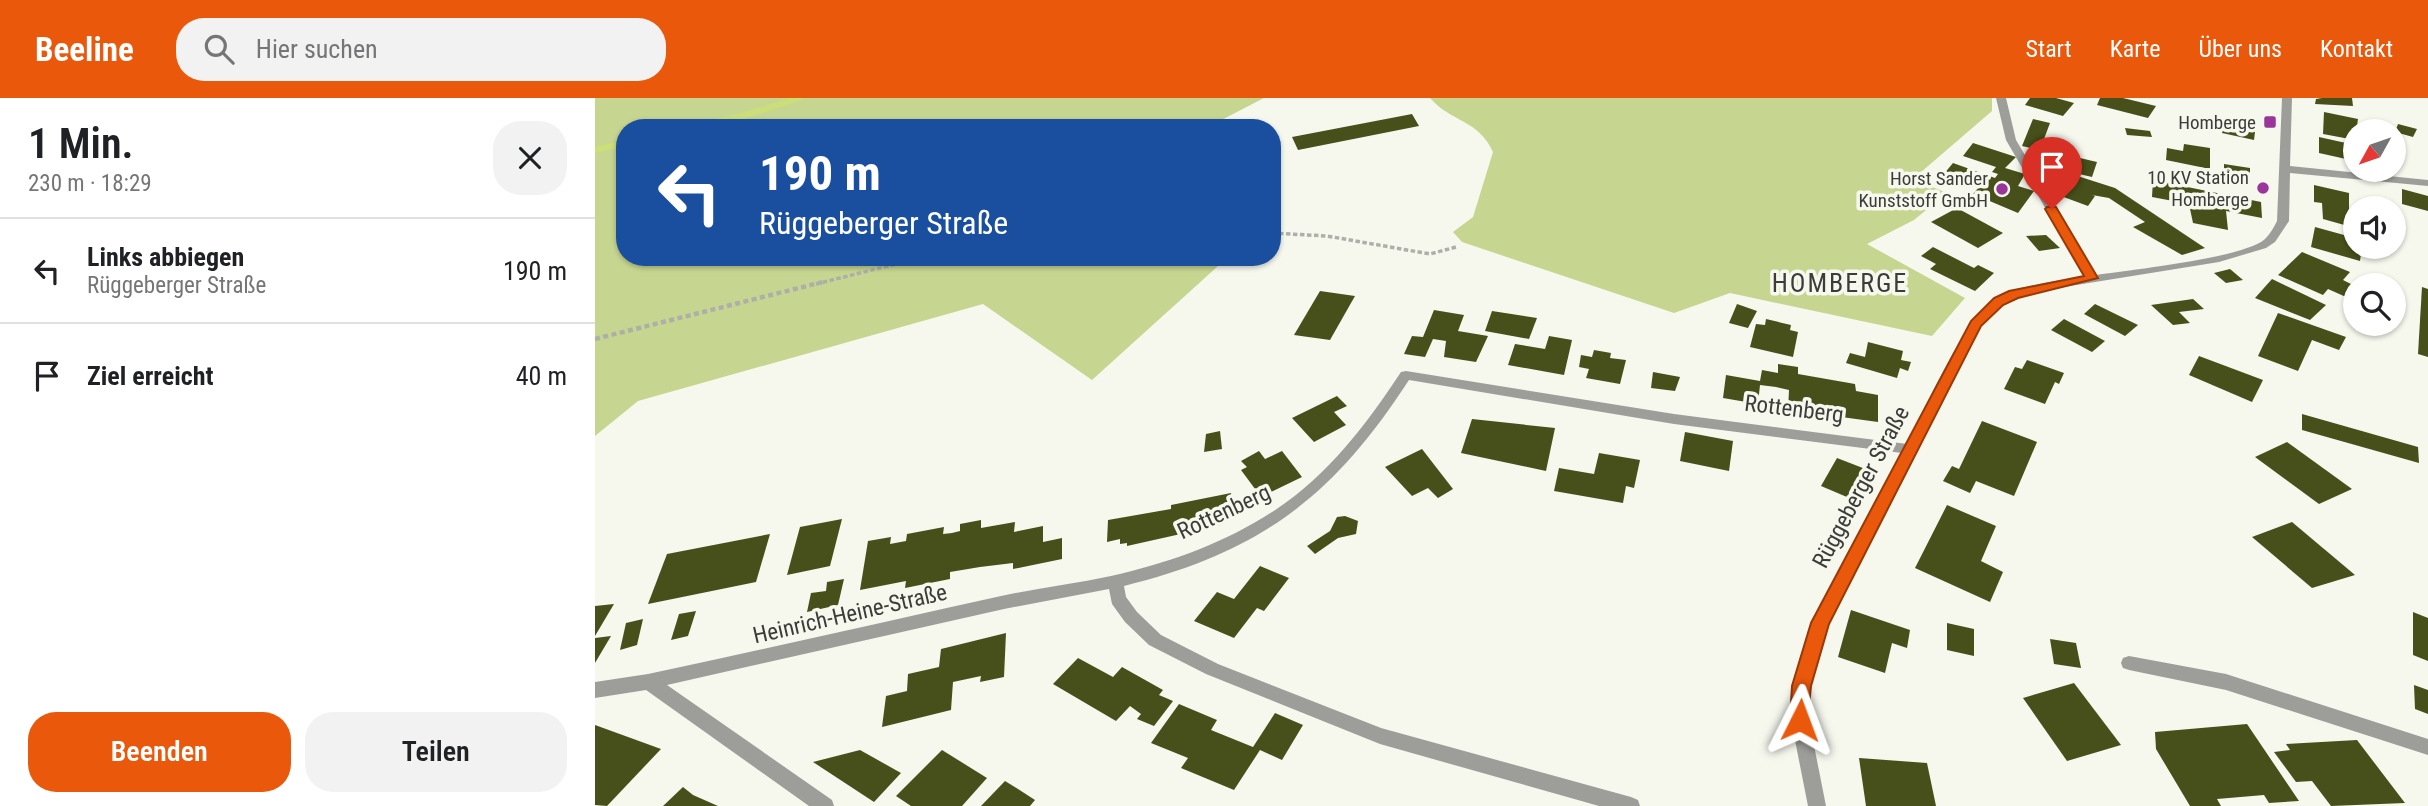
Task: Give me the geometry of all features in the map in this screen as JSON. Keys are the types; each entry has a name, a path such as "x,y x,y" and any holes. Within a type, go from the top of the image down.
{"street":[{"path":"2001,98 2011,140 2092,278"},
{"name":"Rüggeberger Straße","path":"1817,806 1800,720 1802,686 1820,623 1976,324 1999,302 2031,289 2219,259 2262,246 2271,240 2283,222 2287,98"},
{"path":"2285,169 2428,183"},
{"name":"Rottenberg","path":"1115,582 1238,537 1287,510 1331,473 1364,439 1406,375 1674,419 1909,449"},
{"path":"1115,582 1118,599 1131,617 1155,640 1212,669 1380,736 1631,806"},
{"name":"Heinrich-Heine-Straße","path":"595,690 648,682 1038,594 1115,582"},
{"path":"2129,663 2226,682 2428,747"},
{"path":"648,682 825,806"}],"path":[{"path":"1281,233 1327,236 1430,254 1456,247"},
{"path":"595,339 888,266"}],"green space":[{"path":"595,98 1264,98 1223,119 616,119 616,266 1218,266 1092,380 983,304 638,401 595,436"},
{"path":"1430,98 1992,98 1992,111 1913,179 1947,193 1914,220 1867,244 1965,298 1932,336 1730,293 1674,313 1462,242 1453,232 1473,217 1493,152 1480,133"}],"building":[{"path":"2030,98 2056,98 2074,103 2063,116 2025,105"},
{"path":"2100,98 2123,98 2156,106 2148,118 2097,105"},
{"path":"2352,98 2353,106 2315,104 2316,99"},
{"path":"2324,112 2358,119 2343,119 2343,138 2323,134"},
{"path":"1412,114 1419,126 1298,150 1292,137"},
{"path":"2224,118 2256,124 2254,140 2222,133"},
{"path":"2033,119 2050,123 2044,139 2066,144 2063,154 2097,162 2092,177 2062,170 2065,166 2059,164 2062,155 2022,146"},
{"path":"2406,126 2417,129 2413,137 2406,135"},
{"path":"2125,128 2150,131 2152,137 2127,135"},
{"path":"2319,137 2343,142 2343,158 2319,153"},
{"name":"Horst Sander Kunststoff GmbH","path":"1973,143 2016,157 2005,168 2025,174 2018,186 2034,191 2018,213 1973,194 1979,187 1943,175 1953,163 1995,178 1998,174 1992,172 1996,167 1963,156"},
{"path":"2184,144 2210,148 2210,169 2166,160 2167,148 2183,151"},
{"path":"2224,164 2250,168 2250,182 2243,181 2244,185 2227,182 2224,178"},
{"path":"2065,172 2115,188 2205,248 2182,255 2133,227 2145,222 2109,198 2092,195 2095,196 2088,206 2050,192"},
{"path":"2153,180 2261,202 2262,218 2226,211 2228,230 2193,223 2189,204 2152,197"},
{"path":"2314,185 2349,193 2349,196 2343,196 2343,225 2323,219 2322,203 2314,202"},
{"path":"2402,189 2428,196 2428,211 2406,205 2406,196 2402,196"},
{"path":"1957,208 2003,233 1978,248 1931,222"},
{"path":"2315,227 2343,235 2343,256 2311,247"},
{"path":"2046,235 2060,248 2039,251 2026,236"},
{"path":"1933,247 1974,268 1978,265 1994,273 1975,291 1930,269 1936,264 1921,256"},
{"path":"2302,252 2350,272 2343,273 2343,296 2328,289 2323,295 2278,275"},
{"path":"2230,269 2243,280 2226,283 2214,273"},
{"path":"2272,279 2326,305 2310,320 2255,298"},
{"path":"2422,287 2428,289 2428,357 2418,354"},
{"path":"1320,291 1355,296 1330,340 1294,335"},
{"path":"2193,299 2204,309 2179,312 2190,323 2173,325 2151,305"},
{"path":"1737,304 1757,311 1748,328 1729,323"},
{"path":"2095,304 2138,325 2125,336 2084,314"},
{"path":"1434,310 1464,315 1458,331 1488,336 1476,362 1444,357 1446,341 1433,339 1425,357 1404,354 1412,336 1423,337"},
{"path":"1492,311 1537,318 1529,339 1485,331"},
{"path":"2278,313 2346,337 2339,350 2312,340 2298,371 2258,356"},
{"path":"1766,319 1791,325 1790,330 1798,332 1793,357 1750,347 1756,324 1765,325"},
{"path":"2064,319 2105,341 2092,352 2051,330"},
{"path":"1549,336 1572,340 1564,375 1508,365 1515,344 1545,349"},
{"path":"1868,342 1903,351 1901,360 1911,362 1908,371 1900,368 1897,378 1846,363 1850,353 1865,357"},
{"path":"1594,350 1611,353 1610,358 1626,360 1620,384 1586,378 1589,369 1579,367 1581,355 1592,357"},
{"path":"2199,356 2263,380 2252,402 2189,375"},
{"path":"2027,360 2064,373 2059,384 2055,382 2045,404 2004,389 2015,367 2022,369"},
{"path":"1778,364 1798,367 1798,374 1855,384 1856,391 1878,395 1878,422 1834,416 1834,424 1820,422 1820,415 1788,411 1789,390 1776,387 1760,385 1758,404 1723,398 1726,375 1760,381 1762,370 1778,373"},
{"path":"1653,372 1680,377 1675,391 1651,388"},
{"path":"1337,396 1347,406 1334,412 1346,425 1314,442 1292,418"},
{"path":"2302,414 2418,447 2419,463 2302,430"},
{"path":"1472,419 1555,428 1546,471 1461,453"},
{"path":"1982,421 2037,442 2014,496 1976,481 1970,493 1943,481 1952,466 1959,469"},
{"path":"1220,431 1222,449 1204,452 1206,434"},
{"path":"1685,432 1733,441 1729,471 1680,461"},
{"path":"2287,442 2352,489 2319,504 2255,457"},
{"path":"1422,449 1453,489 1438,498 1428,488 1412,496 1385,467"},
{"path":"1259,451 1265,459 1282,451 1302,477 1261,497 1241,470 1247,467 1241,461"},
{"path":"1599,453 1640,460 1634,488 1626,486 1623,503 1554,491 1559,468 1594,474"},
{"path":"1837,458 1868,470 1854,500 1821,486"},
{"path":"1231,493 1234,511 1219,514 1221,525 1127,546 1127,543 1120,544 1120,539 1107,542 1108,520 1171,509 1171,505"},
{"path":"1947,505 1996,526 1981,561 2003,572 1990,602 1915,568"},
{"path":"1345,516 1358,521 1356,534 1338,538 1315,554 1307,546 1330,531 1337,517"},
{"path":"842,519 830,566 787,575 800,527"},
{"path":"981,520 981,528 1015,522 1014,532 1043,526 1043,542 1062,538 1062,559 1013,569 1013,563 950,572 950,579 905,588 906,581 860,590 868,541 891,537 890,544 906,541 907,534 944,527 943,534 952,533 960,531 960,524"},
{"path":"2292,522 2355,575 2312,588 2252,537"},
{"path":"770,534 756,582 648,604 667,554"},
{"path":"1260,566 1289,578 1264,611 1257,608 1234,638 1194,621 1217,592 1234,599"},
{"path":"844,579 838,605 807,612 811,593 826,591 827,582"},
{"path":"614,604 595,636 595,606"},
{"path":"1851,610 1910,630 1907,648 1892,643 1885,673 1838,657"},
{"path":"696,611 688,636 671,640 679,614"},
{"path":"2413,612 2428,618 2428,661 2413,655"},
{"path":"643,619 637,645 620,650 626,623"},
{"path":"1947,623 1974,629 1974,656 1947,650"},
{"path":"1006,633 1004,677 980,682 981,676 953,682 951,710 882,727 886,696 907,691 908,674 939,667 941,649"},
{"path":"611,636 595,663 595,638"},
{"path":"2050,639 2076,643 2081,668 2054,664"},
{"path":"1078,658 1113,677 1122,667 1163,690 1159,695 1173,701 1154,726 1137,719 1141,714 1130,706 1116,721 1053,684"},
{"path":"2074,683 2121,745 2067,761 2023,698"},
{"path":"2414,685 2428,690 2428,714 2415,709"},
{"path":"1179,704 1217,720 1211,730 1253,747 1275,713 1303,725 1282,760 1260,750 1234,790 1181,768 1188,758 1151,743"},
{"path":"2247,724 2299,801 2269,803 2264,795 2217,799 2221,806 2190,806 2156,749 2155,732"},
{"path":"595,725 661,749 607,806 595,805"},
{"path":"2357,740 2405,803 2331,806 2312,781 2296,782 2274,752 2290,750 2286,744"},
{"path":"860,750 901,773 874,802 813,762"},
{"path":"942,750 987,778 962,806 911,806 896,796"},
{"path":"1859,758 1927,763 1936,806 1866,806"},
{"path":"1005,781 1035,800 1030,806 981,806"},
{"path":"683,787 693,795 718,806 663,806"}],"waterway":[{"path":"728,119 799,98"},
{"path":"595,150 616,145"}],"place":[{"name":"Homberge","path":"2270,122"},
{"name":"10 KV Station Homberge","path":"2263,188"},
{"name":"Horst Sander Kunststoff GmbH","path":"2002,189"}],"district":[{"name":"HOMBERGE","path":"1840,283"}],"route":[{"path":"1800,720 1802,686 1820,623 1976,324 1999,302 2014,294 2092,278 2052,209"}]}
